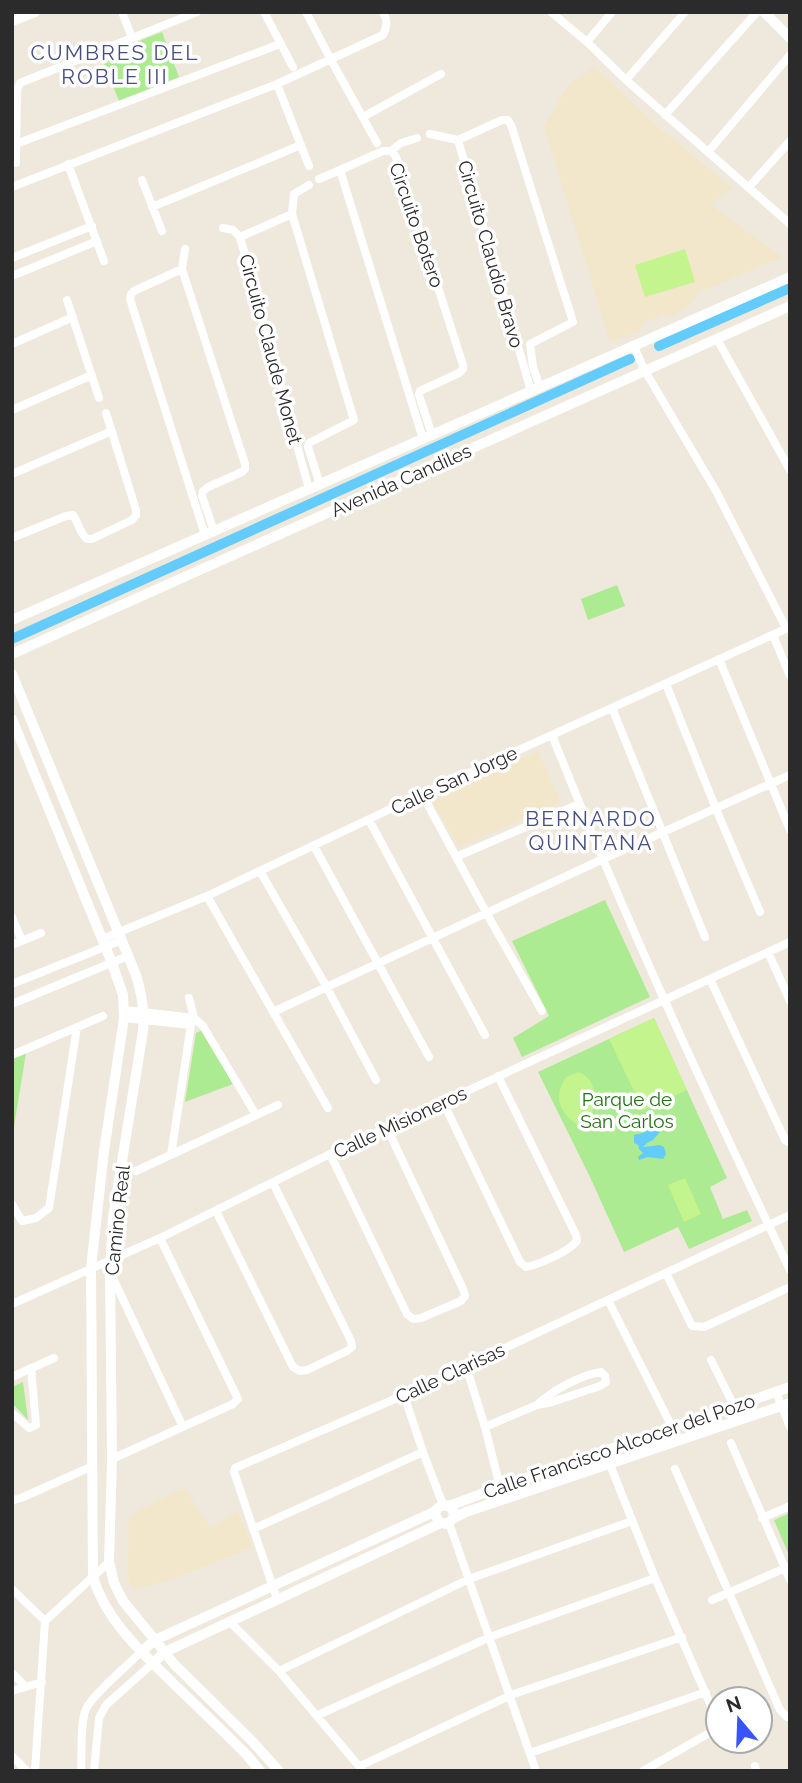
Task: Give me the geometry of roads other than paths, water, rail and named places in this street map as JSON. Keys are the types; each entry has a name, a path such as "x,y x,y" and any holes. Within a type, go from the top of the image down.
{"main road":[{"path":"764,12 790,38"},
{"name":"Avenida Candiles","path":"12,620 635,348 790,276"},
{"name":"Avenida Candiles","path":"12,654 644,367 718,339 790,306"}],"street":[{"path":"12,21 35,12"},
{"path":"122,12 132,38"},
{"path":"16,163 17,89 20,83 197,12"},
{"path":"264,12 293,67"},
{"path":"306,12 377,143"},
{"path":"12,187 331,61 383,35 387,26 383,12"},
{"path":"551,12 789,222"},
{"path":"587,42 612,12"},
{"path":"626,80 685,12"},
{"path":"666,115 757,12"},
{"path":"16,144 280,44"},
{"path":"708,152 790,55"},
{"path":"363,117 441,74"},
{"path":"277,84 309,166"},
{"name":"Circuito Claudio Bravo","path":"502,120 508,120 511,125 573,322 530,344 536,389 458,140 502,120"},
{"path":"430,134 458,140"},
{"path":"391,151 401,143 417,138"},
{"path":"748,187 790,141"},
{"path":"152,207 301,145"},
{"name":"Circuito Botero","path":"319,179 383,151 391,151 396,157 463,365 459,373 420,391 427,437"},
{"path":"68,164 104,261"},
{"path":"340,170 427,437"},
{"path":"142,180 162,231"},
{"path":"292,214 294,194 309,185"},
{"name":"Circuito Claude Monet","path":"292,214 354,420 309,443 314,487 240,237 292,214"},
{"path":"12,258 92,226"},
{"path":"223,228 233,230 240,237"},
{"path":"12,276 97,241"},
{"path":"185,249 182,269 245,469 203,491 209,533"},
{"path":"182,269 134,291 130,299 209,533"},
{"path":"67,300 99,398"},
{"path":"12,344 73,317"},
{"path":"718,339 790,470"},
{"path":"635,348 716,491 788,627"},
{"path":"12,410 92,375"},
{"path":"12,538 66,516 73,516 82,535 92,539 132,520 136,515 106,413"},
{"path":"12,474 112,432"},
{"name":"Calle San Jorge","path":"12,984 788,627"},
{"path":"773,635 790,676"},
{"path":"719,659 790,830"},
{"name":"Camino Real","path":"12,674 142,993 144,1016 113,1217 110,1272 109,1562 114,1583 123,1601 174,1664 279,1771"},
{"path":"666,684 760,912"},
{"path":"612,708 705,937"},
{"name":"Camino Real","path":"12,719 112,963 123,995 125,1014 104,1151 91,1268 93,1577 107,1610 141,1652 247,1755 260,1771"},
{"path":"552,735 664,1000 787,1258 790,1270"},
{"path":"273,1012 790,775"},
{"path":"422,794 542,1011"},
{"path":"456,856 579,804"},
{"path":"369,820 485,1035"},
{"path":"314,846 429,1057"},
{"path":"260,871 376,1080"},
{"path":"207,896 328,1108"},
{"path":"12,916 22,941"},
{"path":"12,945 41,933"},
{"name":"Calle Misioneros","path":"12,1304 790,942"},
{"path":"768,952 790,1001"},
{"path":"12,1004 128,956"},
{"path":"710,979 785,1140 790,1143"},
{"path":"171,1155 193,1021 189,998"},
{"path":"125,1014 193,1021 204,1026 256,1115"},
{"path":"12,1055 103,1016"},
{"path":"12,1205 22,1221 36,1218 49,1208 77,1027"},
{"path":"443,1102 520,1262 526,1267 533,1265 572,1247 577,1241 576,1235 498,1076"},
{"path":"136,1171 278,1105"},
{"path":"330,1154 407,1314 413,1319 421,1318 461,1301 465,1296 463,1289 387,1128"},
{"path":"216,1211 293,1367 300,1371 307,1370 347,1351 352,1347 351,1341 273,1183"},
{"name":"Calle Clarisas","path":"277,1600 234,1472 235,1468 404,1395 790,1215"},
{"path":"111,1459 233,1404 238,1399 160,1237"},
{"path":"110,1272 183,1427"},
{"path":"666,1273 692,1326 698,1328 790,1287"},
{"path":"608,1300 672,1427"},
{"path":"12,1377 54,1358"},
{"path":"711,1360 734,1406"},
{"path":"466,1366 500,1487"},
{"path":"12,1413 29,1428 36,1425 31,1368"},
{"path":"485,1427 537,1405 600,1386 606,1382 605,1376 601,1371 593,1373 560,1388 537,1405"},
{"name":"Calle Francisco Alcocer del Pozo","path":"141,1652 155,1640 443,1507 734,1406 776,1392 789,1391"},
{"path":"776,1392 786,1404 790,1427"},
{"path":"404,1395 443,1507"},
{"name":"Calle Francisco Alcocer del Pozo","path":"153,1663 165,1652 229,1621 466,1512 786,1404"},
{"path":"731,1443 762,1518 787,1567 790,1580"},
{"path":"253,1529 423,1452"},
{"path":"609,1462 655,1578 704,1687"},
{"path":"13,1500 93,1466"},
{"path":"675,1469 780,1710 787,1717"},
{"path":"762,1518 790,1506"},
{"path":"443,1507 453,1510 448,1521 536,1771"},
{"path":"443,1507 436,1519 448,1521"},
{"path":"279,1671 469,1578 632,1521"},
{"path":"35,1771 45,1621 109,1562"},
{"path":"712,1600 787,1567"},
{"path":"318,1716 490,1637 655,1578"},
{"path":"12,1589 45,1621"},
{"path":"229,1621 279,1671 362,1768 510,1695 682,1637"},
{"path":"81,1771 86,1709 141,1652"},
{"path":"94,1771 99,1718 102,1712 153,1663"},
{"path":"12,1673 26,1687"},
{"path":"12,1690 43,1682"},
{"path":"530,1753 704,1693"},
{"path":"643,1771 704,1736"},
{"path":"12,1756 27,1771"}],"water":[{"path":"657,1128 660,1132 643,1147 660,1145 664,1147 666,1154 663,1159 648,1157 639,1160 638,1157 643,1153 634,1143 634,1135"}],"waterway":[{"path":"659,346 790,288"},
{"path":"12,639 630,359"}],"district":[{"name":"CUMBRES DEL ROBLE III","path":"115,65"},
{"name":"BERNARDO QUINTANA","path":"591,831"}],"park label":[{"name":"Parque de San Carlos","path":"627,1110"}]}
